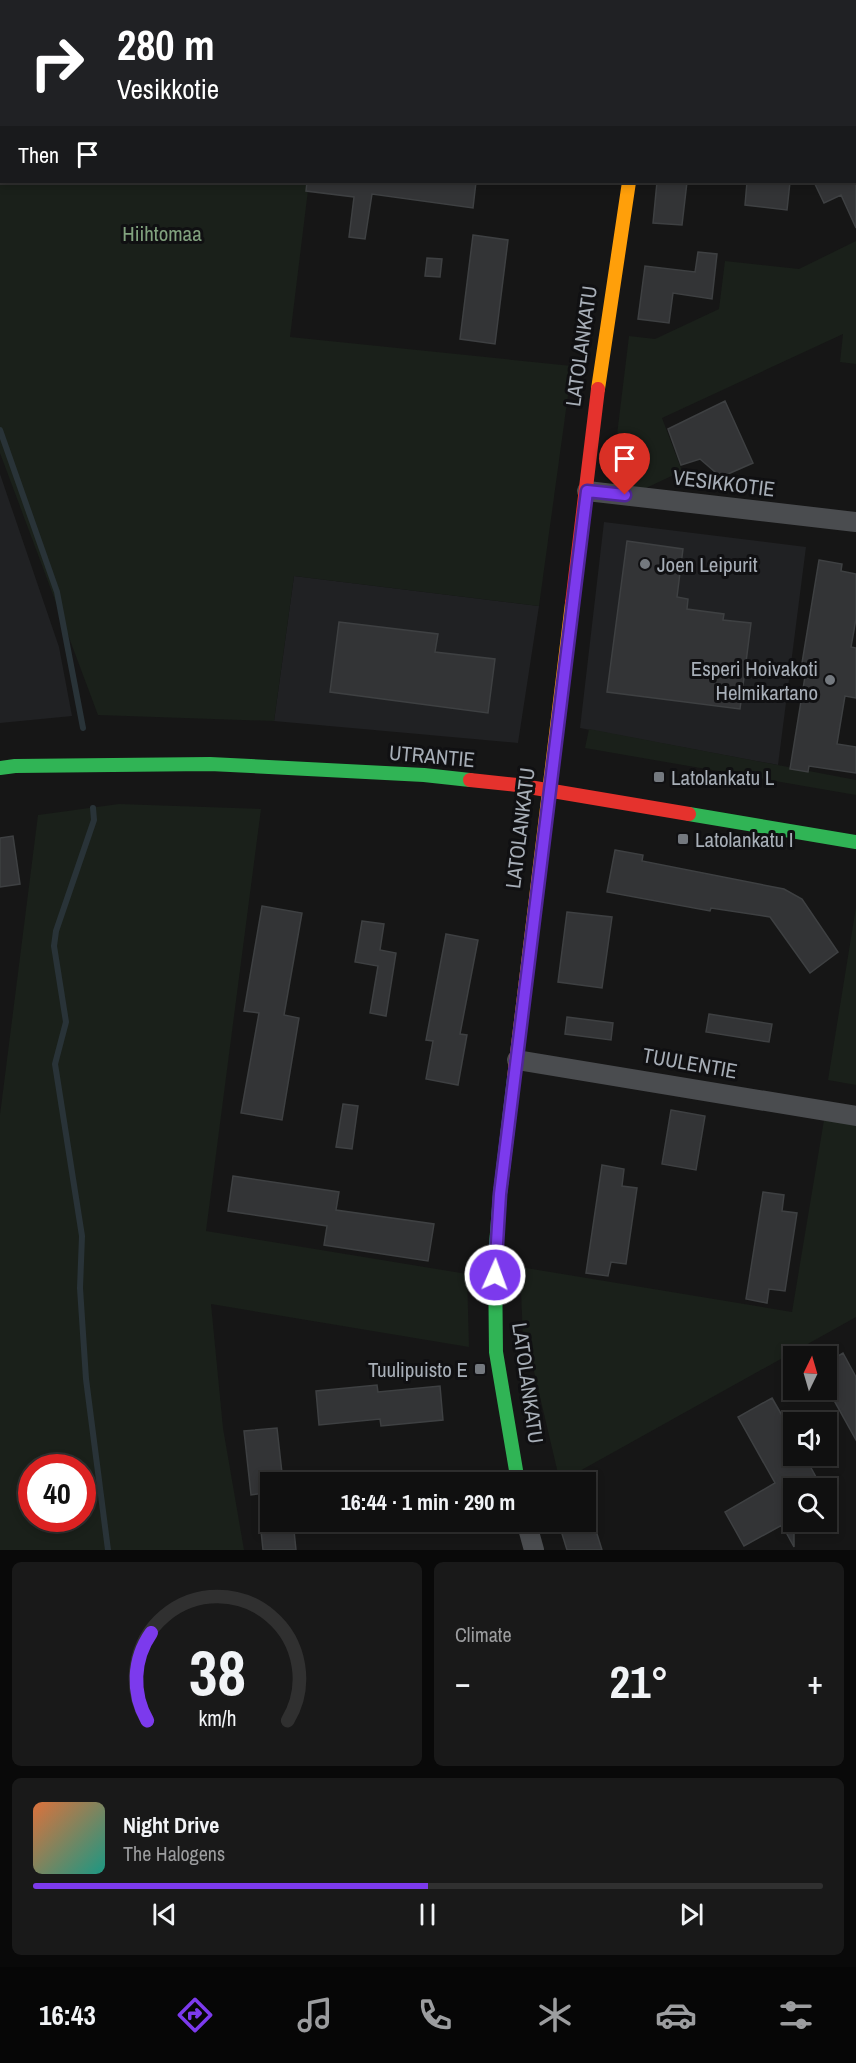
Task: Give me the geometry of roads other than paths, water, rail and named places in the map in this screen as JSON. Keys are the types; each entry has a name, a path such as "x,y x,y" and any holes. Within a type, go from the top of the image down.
{"street":[{"name":"LATOLANKATU","path":"516,1472 496,1352 495,1258 500,1194 599,385 629,183"},
{"name":"VESIKKOTIE","path":"587,491 856,522"},
{"name":"UTRANTIE","path":"0,768 210,764 424,775 548,790 856,842"},
{"name":"TUULENTIE","path":"517,1060 856,1116"},
{"path":"529,1532 534,1550"}],"waterway":[{"path":"0,430 57,592 83,728"},
{"path":"93,808 94,820 56,931 54,946 66,1022 55,1064 82,1236 80,1288 86,1379 108,1550"}],"place":[{"name":"Joen Leipurit","path":"645,564"},
{"name":"Esperi Hoivakoti Helmikartano","path":"830,680"},
{"name":"Latolankatu L","path":"659,777"},
{"name":"Latolankatu I","path":"683,839"},
{"name":"Tuulipuisto E","path":"480,1369"}],"park label":[{"name":"Hiihtomaa","path":"162,233"}]}
